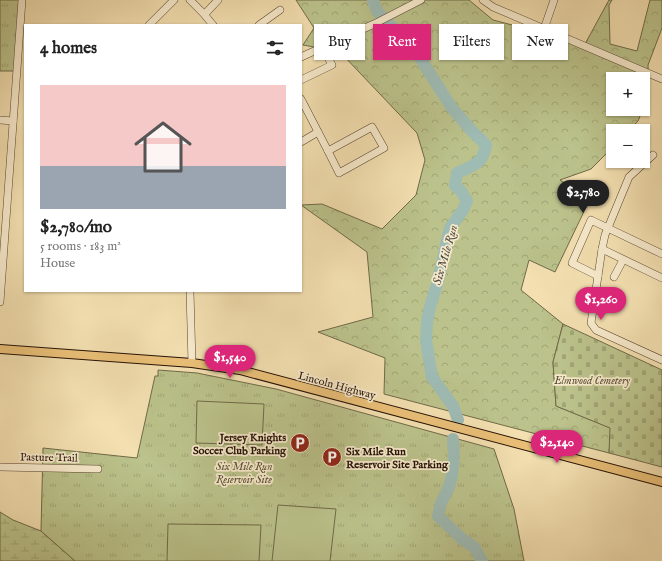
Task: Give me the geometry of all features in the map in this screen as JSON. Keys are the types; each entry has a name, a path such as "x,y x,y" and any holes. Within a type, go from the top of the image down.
{"main road":[{"name":"Lincoln Highway","path":"0,349 192,363 240,370 662,482"}],"street":[{"path":"0,302 22,0"},
{"path":"149,24 174,0"},
{"path":"190,0 205,14 212,24"},
{"path":"205,14 218,0"},
{"path":"365,28 421,0"},
{"path":"483,0 493,7 532,24"},
{"path":"546,24 554,0"},
{"path":"261,24 280,10"},
{"path":"568,39 662,79"},
{"path":"302,57 314,52"},
{"path":"302,80 332,65 329,60"},
{"path":"302,101 339,173 384,148 372,127 328,151"},
{"path":"0,120 13,122"},
{"path":"302,141 318,132"},
{"path":"653,155 629,177 608,228 602,249 591,323 596,330 662,360"},
{"path":"598,276 572,263 591,220 662,254"},
{"path":"602,249 662,278"},
{"path":"614,277 623,260"},
{"path":"190,292 192,363"},
{"name":"Pasture Trail","path":"0,467 98,469"}],"green space":[{"path":"0,0 20,0 15,71 0,71"},
{"path":"296,0 469,0 493,20 512,25 512,60 568,60 568,40 585,44 609,0 612,0 609,5 610,44 637,51 650,0 662,0 662,28 648,65 648,72 606,72 606,116 640,116 638,121 635,124 606,124 606,154 591,169 560,180 590,199 555,272 529,260 521,290 563,324 553,362 556,406 611,428 609,453 384,394 385,358 318,332 373,317 367,252 302,205 322,204 382,229 416,195 425,160 417,133 348,60 365,60 365,24 314,24 314,28"},
{"path":"314,28 314,47 303,45"},
{"name":"Elmwood Cemetery","path":"563,324 662,370 662,467 609,453 610,428 556,406 553,362"},
{"name":"Six Mile Run Reservoir Site","path":"158,370 197,373 276,389 494,449 514,509 524,561 75,561 41,531 43,448 137,458 155,376 158,376"},
{"path":"197,401 264,404 262,445 196,443"},
{"path":"278,505 336,509 330,561 272,561"},
{"path":"0,512 13,520 41,531 75,561 0,561"},
{"path":"168,524 261,525 259,561 167,561"}],"waterway":[{"name":"Six Mile Run","path":"373,0 377,11 401,37 411,44 452,108 486,145 485,152 480,161 457,173 455,186 461,191 467,201 463,210 450,228 427,322 426,340 432,377 453,406 458,420"},
{"name":"Six Mile Run","path":"453,439 454,456 452,476 449,487 441,503 438,516 461,538 475,548 482,561"}],"place":[{"name":"Jersey Knights Soccer Club Parking","path":"300,443"},
{"name":"Six Mile Run Reservoir Site Parking","path":"332,457"}]}
